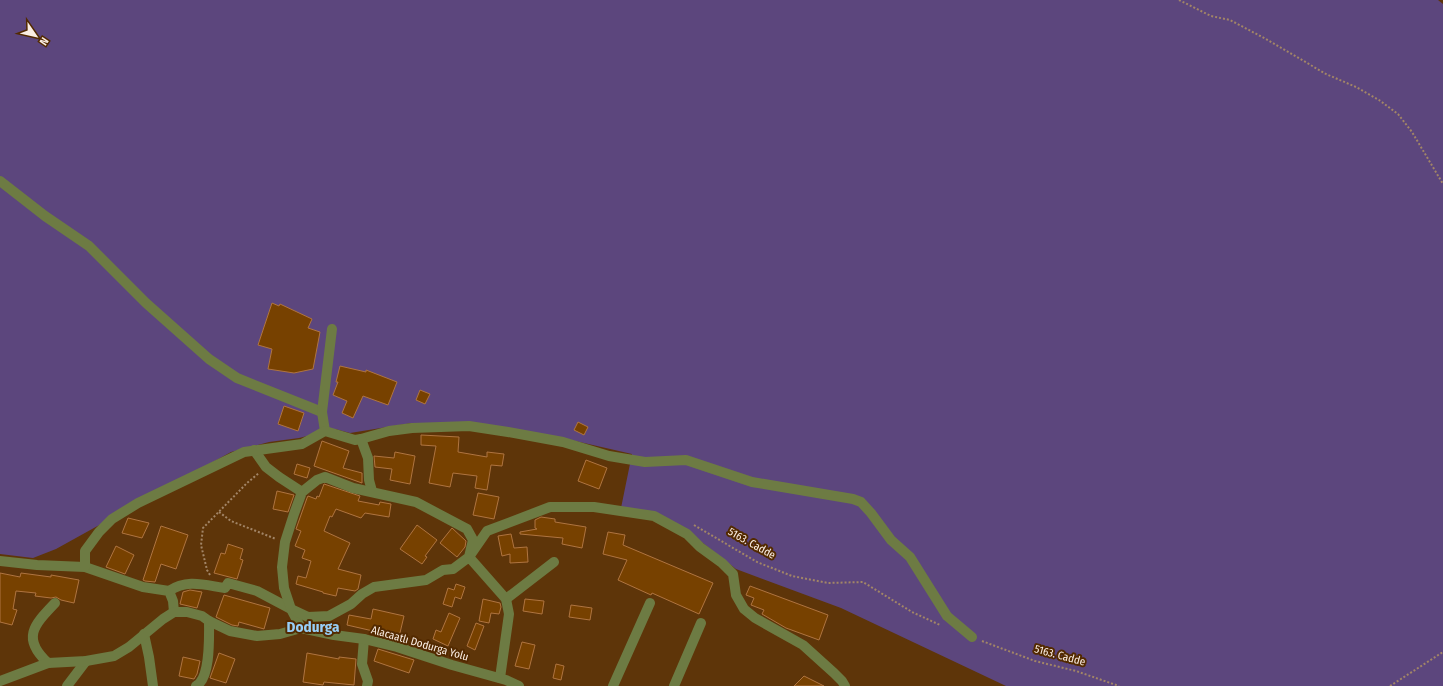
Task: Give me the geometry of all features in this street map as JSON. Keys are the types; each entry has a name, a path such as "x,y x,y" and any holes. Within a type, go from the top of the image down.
{"street":[{"path":"0,181 45,216 89,246 146,302 209,359 237,378 322,412"},
{"path":"325,431 322,412 332,329"},
{"path":"85,567 85,551 99,532 112,519 138,502 244,452 302,444 325,431 355,440 389,431 412,428 469,426 563,442 609,456 645,462 686,460 752,482 853,499 861,502 872,513 892,540 910,557 947,616 972,637"},
{"path":"361,439 368,458 369,480 372,491"},
{"path":"254,450 266,467 302,492"},
{"path":"301,628 284,588 282,567 285,542 302,492 317,480 325,477 353,488 416,502 466,529 474,540 469,557"},
{"path":"0,561 37,565 85,567 143,587 168,591 177,585 189,583 225,588 228,583 257,591 308,617 329,616 352,604 362,594 374,587 426,580 443,570 452,569 469,557 487,531 550,507 594,507 654,516 687,534 700,547 722,563 733,574 736,595 744,609 755,618 803,646 834,673 842,681 844,686"},
{"path":"469,557 506,598 509,614 500,678"},
{"path":"506,598 554,562"},
{"path":"0,681 48,663 86,661 114,656 129,647 162,618 174,612 173,601 168,591"},
{"path":"48,663 40,655 32,634 38,621 54,603"},
{"path":"613,686 650,603"},
{"name":"Alacaatlı Dodurga Yolu","path":"174,612 187,612 202,616 230,631 257,636 280,634 301,628 334,635 364,639 397,647 500,678 519,686"},
{"path":"196,686 200,684 204,677 209,650 209,621"},
{"path":"674,686 701,623"},
{"path":"144,634 153,686"},
{"path":"364,639 362,664 368,681 367,686"},
{"path":"67,686 86,661"}],"path":[{"path":"1179,0 1211,16 1230,20 1326,74 1356,87 1378,100 1398,114 1412,132 1443,184"},
{"path":"225,588 214,580 207,570 201,545 202,528 247,483 266,467"},
{"path":"219,512 231,521 255,532 285,542"},
{"name":"5163. Cadde","path":"689,522 757,562 792,576 828,583 863,582 912,612 945,627"},
{"name":"5163. Cadde","path":"972,637 1035,661 1076,670 1119,686"},
{"path":"1390,686 1443,652"}],"shaded area":[{"path":"0,0 1438,0 1443,4 1443,686 1006,686 841,608 736,569 681,526 621,508 632,454 571,440 412,423 350,433 335,429 299,438 269,442 231,452 56,549 33,558 0,554"}],"building":[{"path":"272,303 279,306 280,304 312,319 308,328 320,332 313,369 294,373 268,369 272,349 258,345"},
{"path":"340,366 366,372 366,370 397,382 388,405 363,396 353,418 342,413 347,401 333,395 338,382 336,382"},
{"path":"420,390 430,394 425,404 416,400"},
{"path":"284,406 304,413 298,431 278,424"},
{"path":"578,422 588,427 584,435 574,430"},
{"path":"421,435 459,437 458,452 487,457 487,452 504,454 502,466 491,465 487,490 475,488 477,476 453,473 450,487 429,483 436,446 421,445"},
{"path":"322,441 349,451 343,468 362,473 362,483 314,466"},
{"path":"395,452 415,456 410,484 390,480 392,469 375,467 374,456 394,458"},
{"path":"586,460 607,468 599,489 578,481"},
{"path":"297,464 310,468 307,478 294,474"},
{"path":"324,484 360,496 358,501 379,505 380,502 391,504 389,517 365,513 361,518 336,509 332,517 330,516 324,531 350,543 338,569 361,575 358,589 355,591 338,588 336,596 296,584 298,576 306,578 311,561 302,558 305,550 295,546 301,531 296,529 308,496 316,499 317,496 319,497"},
{"path":"277,491 294,495 288,512 273,509"},
{"path":"478,493 499,497 494,519 473,515"},
{"path":"541,517 555,519 555,522 586,527 582,548 562,544 563,538 520,534 520,532 537,529 535,528 535,520"},
{"path":"128,518 149,523 142,538 122,533"},
{"path":"417,525 437,540 425,556 427,557 422,564 400,549"},
{"path":"161,526 188,535 176,569 161,564 155,582 145,581 143,580"},
{"path":"452,528 466,541 465,547 457,557 440,543"},
{"path":"608,532 625,535 623,545 713,583 699,614 618,580 627,560 603,554"},
{"path":"511,534 514,548 527,547 528,562 510,563 510,554 502,556 498,536"},
{"path":"228,544 243,549 240,559 243,560 237,579 214,573 221,553 225,554"},
{"path":"116,546 134,555 125,574 106,567"},
{"path":"0,573 20,577 21,573 51,577 51,575 79,580 74,603 61,600 56,597 51,598 35,596 36,593 16,591 13,609 17,610 12,625 0,622"},
{"path":"456,584 465,587 461,599 455,597 452,607 443,604 448,588 454,590"},
{"path":"750,586 828,615 819,640 786,628 762,614 764,610 751,605 754,598 746,595"},
{"path":"190,590 202,592 197,608 180,604 183,592"},
{"path":"224,595 270,608 264,629 239,622 238,626 232,625 216,617"},
{"path":"483,599 500,603 501,607 499,614 491,613 489,623 479,621"},
{"path":"525,599 544,601 542,614 523,611"},
{"path":"571,605 592,608 590,620 569,617"},
{"path":"373,609 404,616 399,637 347,625 349,615 371,619"},
{"path":"449,613 460,618 448,646 433,639 436,630 441,632"},
{"path":"476,623 484,626 475,650 467,646"},
{"path":"522,642 535,645 529,669 515,666"},
{"path":"378,649 414,660 409,673 374,661"},
{"path":"219,653 235,659 226,683 210,678"},
{"path":"307,653 339,659 339,657 356,659 354,685 324,682 323,685 303,682"},
{"path":"183,657 200,661 197,674 194,679 179,676"},
{"path":"556,664 564,666 561,680 553,678"},
{"path":"804,676 824,686 794,686"}],"district":[{"name":"Dodurga","path":"313,627"}]}
